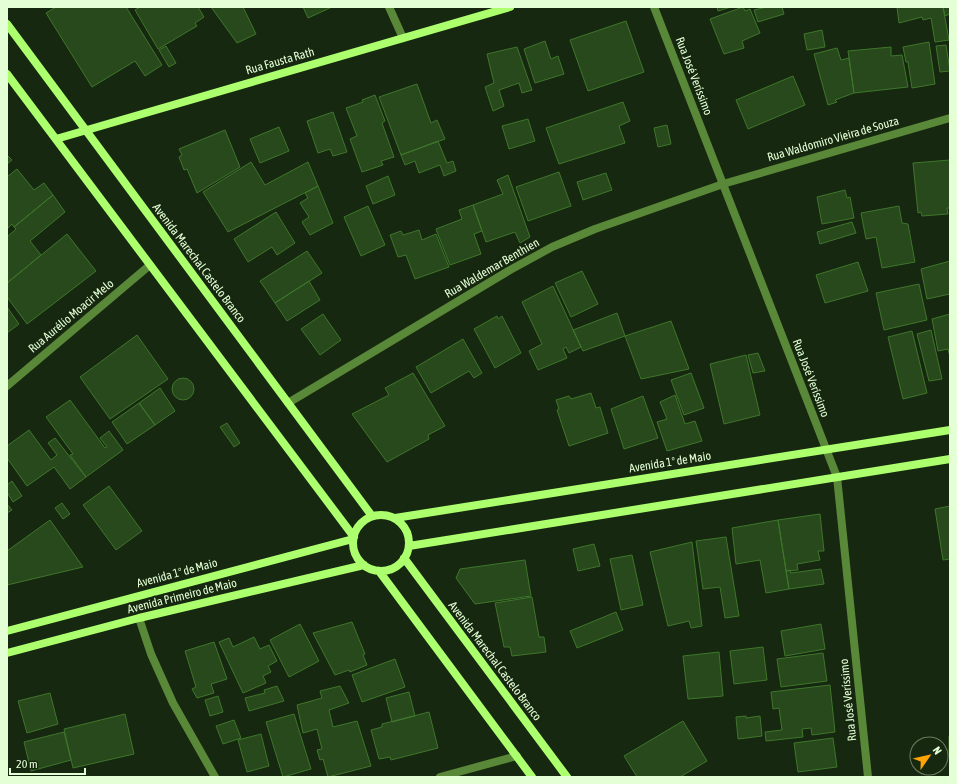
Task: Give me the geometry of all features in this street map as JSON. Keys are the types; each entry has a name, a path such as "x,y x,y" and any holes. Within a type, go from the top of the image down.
{"main road":[{"name":"Rua Fausta Rath","path":"56,139 510,7"},
{"name":"Avenida Marechal Castelo Branco","path":"7,24 372,516"},
{"path":"7,74 353,538"},
{"name":"Avenida 1º de Maio","path":"395,518 950,430"},
{"path":"409,546 950,458"},
{"path":"388,515 401,523 406,530 409,546 404,558 393,568 379,571 370,569 357,558 353,548 353,538 359,524 372,516 388,515"},
{"name":"Avenida 1º de Maio","path":"7,631 353,538"},
{"name":"Avenida Marechal Castelo Branco","path":"404,558 568,777"},
{"name":"Avenida Primeiro de Maio","path":"7,653 139,618 364,565"},
{"path":"379,571 532,777"}],"street":[{"path":"389,7 403,38"},
{"name":"Rua José Veríssimo","path":"654,7 837,477 868,777"},
{"name":"Rua Waldomiro Vieira de Souza","path":"722,184 950,118"},
{"name":"Rua Waldemar Benthien","path":"288,403 510,270 552,247 596,229 722,184"},
{"name":"Rua Aurélio Moacir Melo","path":"7,386 150,264"},
{"path":"139,618 151,654 173,703 215,777"},
{"path":"440,777 517,756"}],"building":[{"path":"56,7 126,7 162,65 145,76 135,61 92,87 46,13"},
{"path":"140,7 198,7 204,17 195,23 197,26 158,49 135,10"},
{"path":"211,7 243,7 256,34 237,43"},
{"path":"303,7 332,7 308,18"},
{"path":"717,7 731,7 718,11"},
{"path":"743,7 745,11 750,9 760,33 742,41 744,48 724,54 710,19"},
{"path":"767,7 782,7 784,14 758,22 754,10"},
{"path":"897,7 943,7 949,40 935,42 931,18 923,20 922,17 899,23"},
{"path":"943,7 950,7 950,14 945,16"},
{"path":"626,21 644,72 588,91 570,40"},
{"path":"822,30 825,47 807,50 804,34"},
{"path":"545,41 551,59 558,56 564,74 535,83 524,49"},
{"path":"929,42 935,84 912,88 908,62 906,62 903,47"},
{"path":"946,45 950,71 940,72 936,46"},
{"path":"166,46 176,63 169,67 159,50"},
{"path":"517,47 532,90 522,93 519,83 499,90 504,106 493,111 485,87 494,83 487,54"},
{"path":"891,47 891,56 902,55 908,87 854,93 848,51"},
{"path":"837,48 841,60 849,58 854,93 835,100 837,102 828,105 814,54"},
{"path":"793,76 805,105 748,129 736,100"},
{"path":"417,84 431,123 437,120 445,139 401,155 379,97"},
{"path":"375,95 385,121 382,123 394,157 381,161 383,165 362,172 350,139 357,136 346,108 363,102 362,100"},
{"path":"623,102 630,121 619,126 625,143 559,164 546,128"},
{"path":"333,112 347,152 333,156 330,149 318,153 307,121"},
{"path":"528,119 535,141 509,149 502,126"},
{"path":"667,125 671,144 658,147 654,128"},
{"path":"279,127 289,151 260,163 250,139"},
{"path":"225,130 240,167 197,193 187,169 184,170 179,157 182,155 179,149"},
{"path":"438,141 447,163 453,161 456,171 444,176 440,165 419,173 415,161 405,165 401,155"},
{"path":"7,155 12,160 7,164"},
{"path":"950,160 950,208 947,208 948,214 922,216 921,212 918,213 913,163"},
{"path":"251,162 265,185 308,162 318,186 228,232 203,192"},
{"path":"17,169 34,190 44,183 53,195 14,227 12,224 7,229 7,177"},
{"path":"559,172 571,206 528,221 516,187"},
{"path":"606,173 612,190 583,200 577,182"},
{"path":"508,175 530,237 520,243 515,232 486,242 473,205 503,194 497,180"},
{"path":"388,176 395,195 373,204 366,186"},
{"path":"318,186 333,223 310,235 302,222 309,217 300,203 308,198 305,193"},
{"path":"845,190 847,198 850,197 854,218 822,224 817,197"},
{"path":"53,195 65,212 30,241 41,255 7,283 7,237 16,229 14,227"},
{"path":"473,205 482,231 474,234 481,254 450,265 436,229 462,219 459,210"},
{"path":"368,206 385,245 361,256 344,217"},
{"path":"899,206 902,223 908,224 915,262 882,268 876,237 866,239 861,213"},
{"path":"276,212 295,243 277,255 272,247 248,262 234,239"},
{"path":"852,222 856,233 820,244 817,232"},
{"path":"419,230 422,240 436,234 449,267 415,279 406,255 398,257 390,235 401,231 403,235"},
{"path":"67,234 96,271 27,324 7,297 7,283"},
{"path":"307,251 322,273 275,303 260,281"},
{"path":"950,261 950,294 927,299 921,269"},
{"path":"858,262 868,291 825,303 816,275"},
{"path":"582,271 598,304 571,317 555,283"},
{"path":"309,281 320,300 287,321 275,303"},
{"path":"919,284 927,320 884,330 876,293"},
{"path":"553,286 581,347 569,353 566,347 563,349 567,358 538,370 529,351 542,344 522,302"},
{"path":"7,307 19,324 7,333"},
{"path":"617,313 625,336 583,351 573,330"},
{"path":"323,314 341,340 320,355 301,329"},
{"path":"950,314 950,357 948,349 938,351 932,319"},
{"path":"497,316 498,319 502,316 521,353 495,368 474,329"},
{"path":"671,321 689,369 641,379 625,336"},
{"path":"931,330 942,379 929,381 917,334"},
{"path":"912,331 927,393 903,399 888,337"},
{"path":"137,335 168,379 110,419 80,377"},
{"path":"463,339 482,373 474,378 469,371 431,393 416,367"},
{"path":"758,353 765,371 753,373 748,355"},
{"path":"746,355 760,415 724,424 710,364"},
{"path":"413,373 445,426 428,435 429,439 387,462 352,414 389,395 385,388"},
{"path":"691,373 704,408 684,415 671,380"},
{"path":"183,378 191,381 194,389 191,397 183,400 175,397 172,389 175,381"},
{"path":"160,388 175,411 155,425 139,403"},
{"path":"591,393 596,408 600,407 608,433 569,446 557,410 559,409 556,400 569,396 571,399"},
{"path":"675,395 685,424 695,421 702,441 667,451 657,422 667,419 660,402"},
{"path":"643,396 658,438 624,449 611,409"},
{"path":"70,400 105,448 107,447 100,438 109,431 123,450 86,477 70,455 73,454 46,417"},
{"path":"139,403 155,425 127,444 112,422"},
{"path":"227,423 240,443 234,447 220,427"},
{"path":"29,430 51,460 57,455 48,443 55,438 86,477 70,489 54,467 27,486 7,458 7,446"},
{"path":"12,481 22,496 13,502 7,492 7,485"},
{"path":"109,486 142,531 116,550 83,505"},
{"path":"62,503 70,514 63,519 55,508"},
{"path":"7,504 12,510 7,513"},
{"path":"950,506 950,559 943,560 935,509"},
{"path":"820,514 824,551 818,551 820,560 797,564 798,570 786,571 778,520"},
{"path":"50,520 83,567 7,585 7,551"},
{"path":"778,520 789,589 766,593 760,560 736,564 732,528"},
{"path":"726,537 739,616 725,618 720,587 703,589 696,541"},
{"path":"692,542 702,626 691,628 689,621 668,626 650,552"},
{"path":"594,544 600,566 578,571 573,549"},
{"path":"632,555 643,605 621,610 610,559"},
{"path":"525,560 531,596 475,604 456,578 460,569"},
{"path":"821,569 824,584 789,589 786,571 790,570 791,573"},
{"path":"532,597 539,637 544,637 546,652 512,656 510,647 504,647 495,603"},
{"path":"616,612 623,630 577,648 570,631"},
{"path":"352,622 365,654 363,655 367,665 350,672 349,670 335,675 313,633"},
{"path":"300,624 319,661 289,677 270,640"},
{"path":"821,624 825,649 785,656 781,631"},
{"path":"254,637 260,649 269,645 277,661 268,666 271,672 263,676 266,683 243,693 219,642 229,638 233,647"},
{"path":"214,642 227,679 211,684 214,693 197,698 192,689 196,687 185,651"},
{"path":"763,647 767,680 734,684 730,651"},
{"path":"719,652 723,696 688,699 683,656"},
{"path":"823,653 827,681 781,687 777,659"},
{"path":"395,659 405,687 362,702 352,675"},
{"path":"830,685 835,732 812,735 811,728 802,729 803,737 766,741 765,732 782,730 779,708 773,709 771,692"},
{"path":"277,686 284,701 249,711 245,698 265,693 264,690"},
{"path":"340,686 349,703 329,710 333,727 357,721 371,766 328,777 323,759 320,760 317,750 322,749 317,729 303,733 297,705 322,698 320,691"},
{"path":"409,692 415,716 392,722 386,698"},
{"path":"50,693 58,724 27,733 18,701"},
{"path":"218,696 223,712 210,716 205,700"},
{"path":"429,712 438,748 391,760 390,757 379,759 371,730 382,727 382,724"},
{"path":"125,714 134,754 73,768 64,729"},
{"path":"294,714 311,769 283,777 266,722"},
{"path":"746,716 746,718 760,716 762,736 738,739 736,717"},
{"path":"234,720 241,738 223,744 216,726"},
{"path":"683,721 707,761 680,777 637,777 624,756"},
{"path":"64,732 71,760 31,771 24,742"},
{"path":"261,734 269,766 247,772 238,740"},
{"path":"949,736 950,736 950,756"},
{"path":"833,738 837,767 798,772 794,743"}]}
